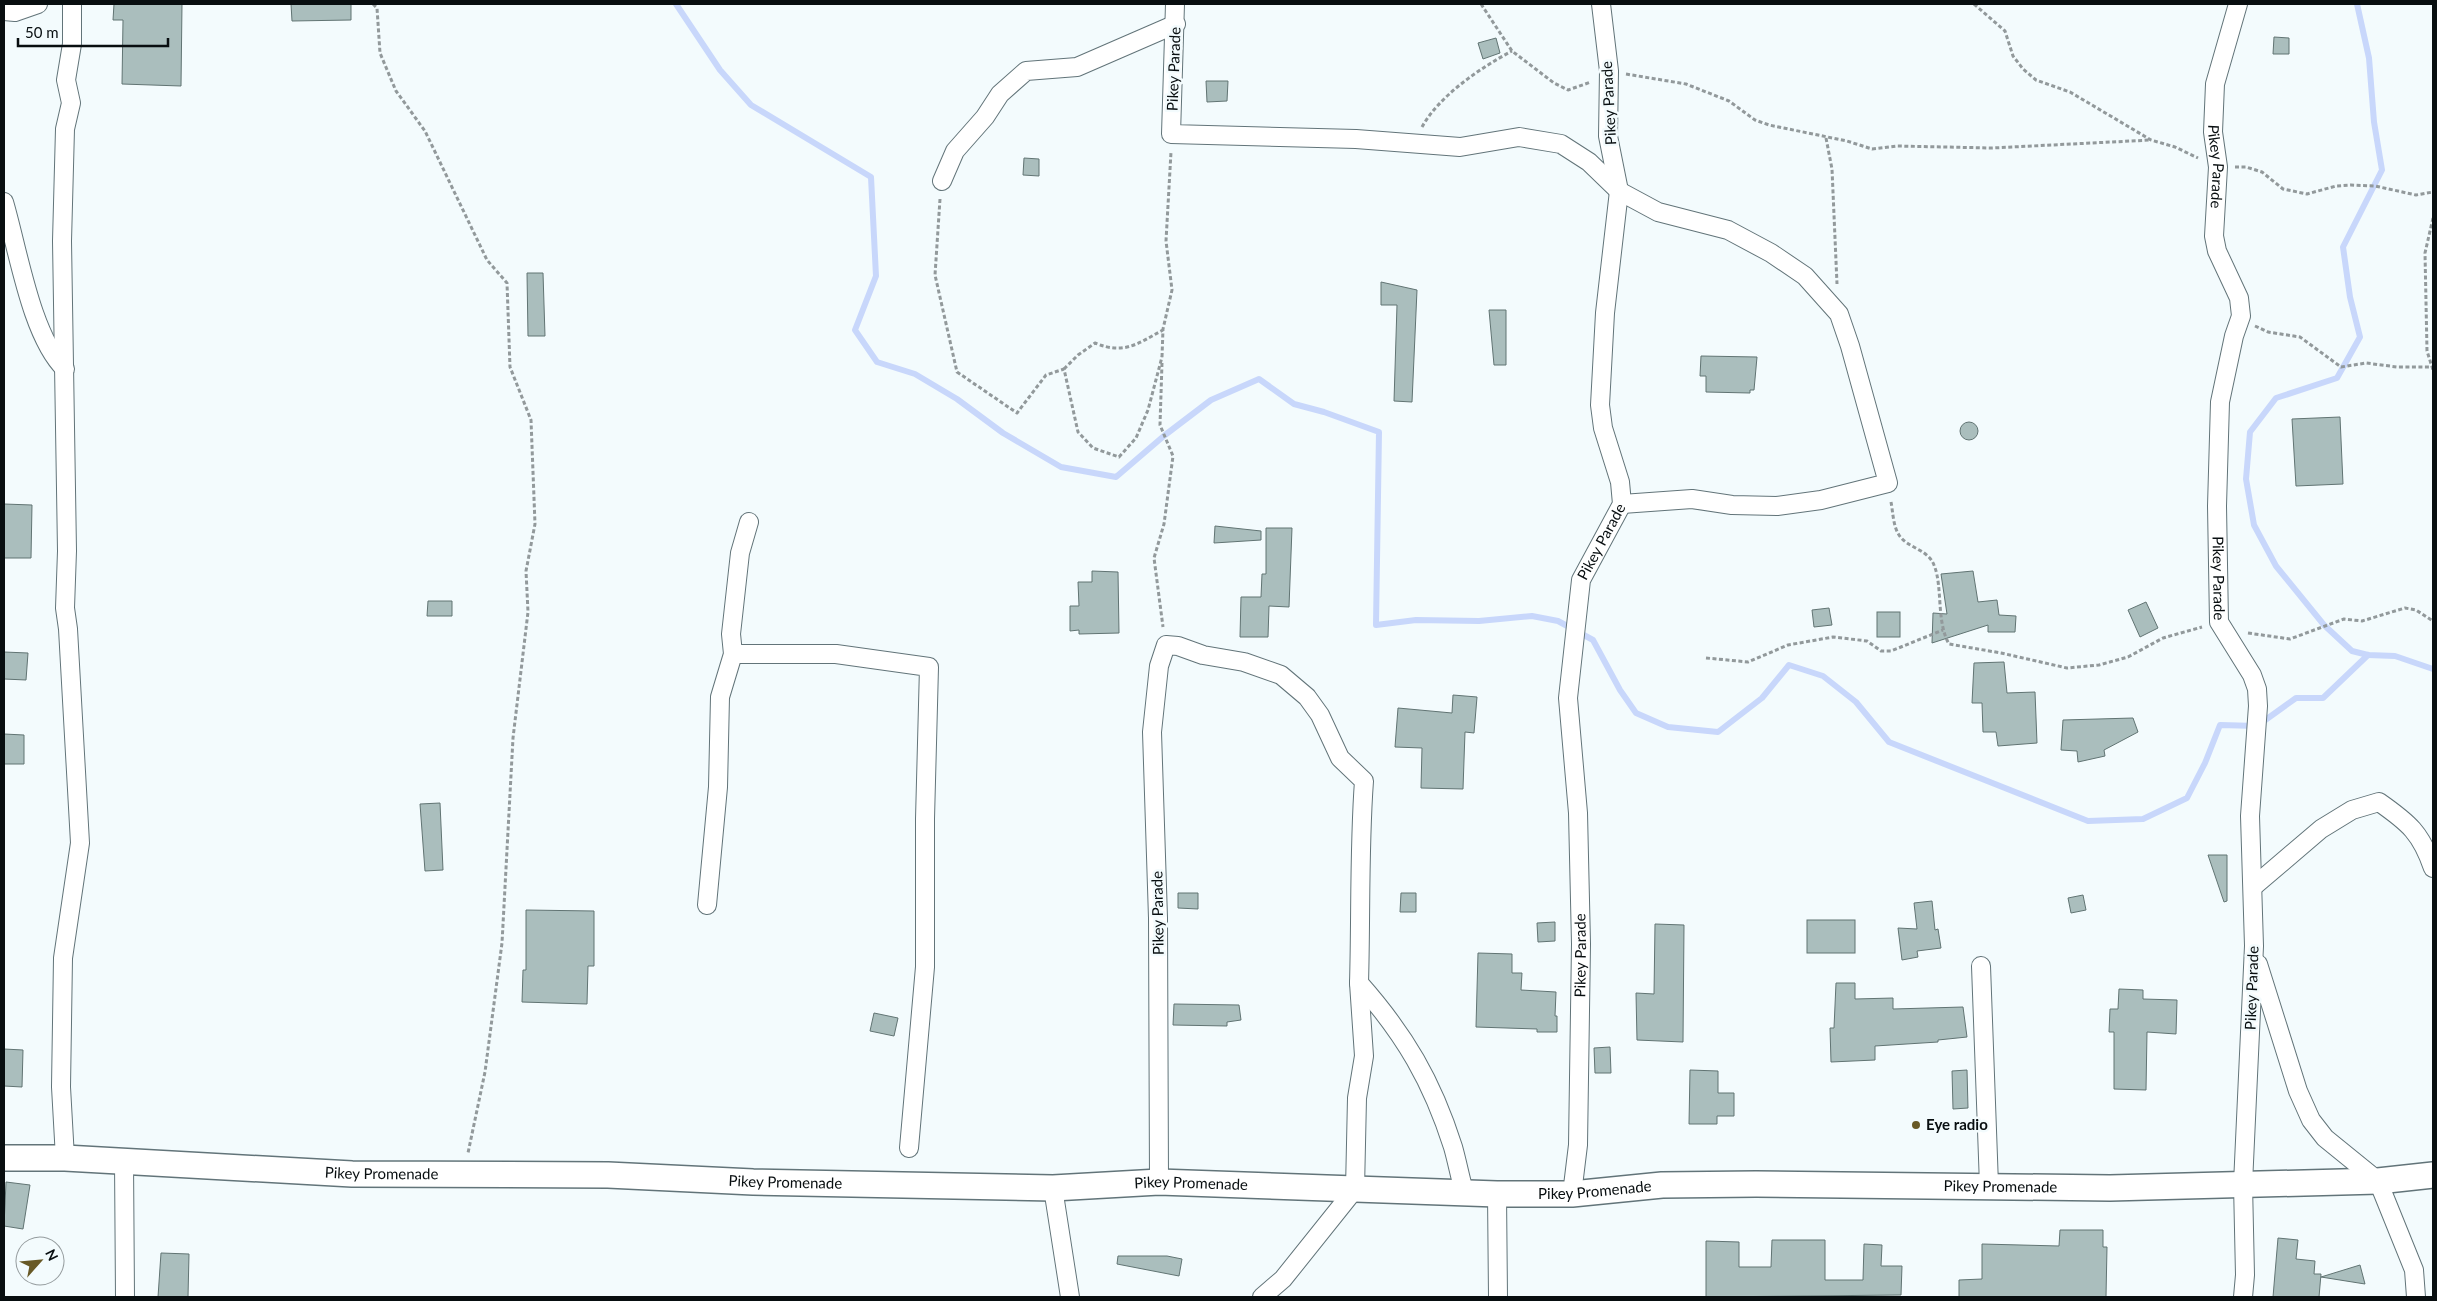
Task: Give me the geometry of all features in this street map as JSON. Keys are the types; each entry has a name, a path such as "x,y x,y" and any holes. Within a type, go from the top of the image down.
{"street":[{"path":"4,11 15,12 38,4"},
{"path":"65,1158 61,1087 63,958 80,843 68,629 65,608 67,552 62,241 65,129 72,103 66,80 72,44 72,4"},
{"name":"Pikey Parade","path":"1171,134 1176,24 1175,4"},
{"name":"Pikey Parade","path":"1572,1194 1578,1145 1581,944 1579,832 1568,698 1581,580 1622,504 1620,482 1603,428 1600,405 1605,304 1619,192 1608,136 1609,71 1601,4"},
{"name":"Pikey Parade","path":"2238,4 2215,84 2213,132 2218,167 2214,236 2217,251 2239,298 2241,316 2234,336 2220,402 2217,506 2220,622 2252,674 2257,689 2257,726 2250,816 2254,946 2243,1184 2244,1297"},
{"path":"942,181 955,151 985,117 1000,94 1026,71 1077,67 1176,24"},
{"path":"1171,134 1414,142 1460,147 1519,137 1561,144 1589,162 1619,192 1658,212 1728,230 1771,253 1805,276 1838,314 1850,346 1888,483 1821,500 1777,506 1732,505 1692,499 1622,504"},
{"path":"4,202 30,300 47,345 56,360 65,369"},
{"path":"707,905 718,787 720,697 733,654 731,634 740,553 748,522"},
{"path":"1166,646 1178,646 1203,655 1244,662 1281,675 1307,697 1320,716 1340,758 1364,781 1361,819 1360,983 1364,1056 1357,1098 1355,1189 1283,1279 1262,1297"},
{"name":"Pikey Parade","path":"1159,1182 1158,918 1152,732 1160,666 1166,646"},
{"path":"733,654 836,654 929,667 924,967 909,1148"},
{"path":"2253,887 2321,829 2352,810 2378,802 2404,819 2425,844 2433,868"},
{"path":"2254,946 2262,981 2298,1091 2311,1120 2325,1138 2378,1181 2414,1270 2416,1297"},
{"path":"1981,966 1989,1185"},
{"path":"1360,983 1401,1034 1420,1067 1439,1109 1453,1149 1464,1192"},
{"name":"Pikey Promenade","path":"4,1158 65,1158 352,1174 608,1175 753,1182 1053,1188 1159,1182 1497,1194 1572,1194 1662,1185 1989,1185 2110,1188 2378,1181 2433,1175"},
{"path":"124,1161 125,1297"},
{"path":"1053,1188 1070,1297"},
{"path":"1497,1194 1498,1297"}],"path":[{"path":"373,4 377,8 380,53 396,91 425,131 487,260 507,283 510,367 531,420 534,524 526,571 528,612 513,738 502,944 485,1072 464,1174"},
{"path":"1481,4 1512,51 1554,83 1568,90 1586,86 1609,71 1686,84 1729,101 1755,120 1872,149 1897,146 2001,148 2151,140"},
{"path":"1974,4 2005,31 2013,56 2036,80 2070,92 2151,140 2175,147 2218,167 2246,167 2262,172 2283,189 2307,194 2336,186 2351,185 2375,186 2416,195 2433,192"},
{"path":"1414,142 1428,116 1463,82 1482,67 1512,51"},
{"path":"1166,646 1154,558 1164,524 1173,456 1160,425 1163,329 1172,290 1166,241 1171,134"},
{"path":"1826,138 1833,178 1838,314"},
{"path":"942,181 936,233 935,275 957,372 1018,413 1046,374 1064,370 1078,355 1095,344 1112,350 1137,344 1163,329"},
{"path":"2241,316 2268,332 2300,337 2341,367 2366,363 2432,369 2427,351 2425,253 2433,218"},
{"path":"1064,370 1078,432 1093,448 1119,457 1136,438 1148,410 1162,357"},
{"path":"1888,483 1896,528 1900,537 1927,554 1934,565 1943,630 1949,644 2001,653 2067,668 2099,665 2128,657 2163,638 2220,622 2251,634 2290,638 2344,619 2362,621 2405,608 2416,610 2433,621"},
{"path":"1706,658 1748,662 1788,645 1833,637 1867,642 1881,651 1891,651 1943,630"}],"building":[{"path":"114,4 182,4 181,86 122,84 123,20 113,20"},
{"path":"291,4 351,4 351,20 292,21"},
{"path":"2274,37 2289,38 2289,54 2273,54"},
{"path":"1496,38 1500,53 1483,59 1478,43"},
{"path":"1206,81 1228,81 1227,101 1207,102"},
{"path":"1024,158 1039,159 1039,176 1023,175"},
{"path":"527,273 543,273 545,336 528,336"},
{"path":"1381,282 1417,290 1412,402 1394,401 1397,305 1381,305"},
{"path":"1489,310 1506,310 1506,365 1494,365"},
{"path":"1701,356 1757,357 1754,390 1750,390 1750,393 1706,392 1706,376 1700,376"},
{"path":"2340,417 2343,484 2296,486 2292,419"},
{"path":"1965,422 1973,422 1978,427 1976,438 1965,440 1960,435 1960,427"},
{"path":"4,504 32,505 31,558 4,558"},
{"path":"1215,526 1261,531 1261,540 1214,543"},
{"path":"1266,528 1292,528 1289,607 1269,606 1268,637 1240,637 1241,597 1261,597 1262,574 1266,574"},
{"path":"1092,571 1118,572 1119,633 1079,634 1079,630 1070,631 1070,606 1079,606 1078,582 1092,582"},
{"path":"1973,571 1978,602 1997,600 1999,615 2016,616 2015,632 1988,632 1988,625 1932,643 1933,613 1947,614 1941,574"},
{"path":"428,601 452,601 452,616 427,616"},
{"path":"2146,602 2158,628 2140,637 2128,610"},
{"path":"1829,608 1832,625 1814,627 1812,610"},
{"path":"1877,612 1900,612 1900,637 1877,637"},
{"path":"4,652 28,653 26,680 4,679"},
{"path":"2004,662 2007,693 2035,692 2037,743 1998,746 1996,732 1983,732 1982,703 1972,703 1974,663"},
{"path":"1453,695 1477,697 1474,733 1465,732 1463,789 1421,788 1422,748 1395,747 1398,708 1452,713"},
{"path":"2133,718 2138,732 2104,750 2105,756 2078,762 2077,751 2061,750 2063,720"},
{"path":"4,734 24,735 24,764 4,764"},
{"path":"440,803 443,870 425,871 420,804"},
{"path":"2208,855 2227,855 2227,901 2224,902"},
{"path":"1178,893 1198,893 1198,909 1178,908"},
{"path":"1401,893 1416,893 1416,912 1400,912"},
{"path":"2083,895 2086,910 2071,913 2068,898"},
{"path":"1932,901 1935,930 1938,929 1941,948 1917,951 1918,957 1902,960 1898,928 1917,929 1914,903"},
{"path":"526,910 594,911 594,966 588,966 587,1004 522,1002 523,970 526,970"},
{"path":"1807,920 1855,920 1855,953 1807,953"},
{"path":"1555,922 1555,941 1538,942 1537,923"},
{"path":"1655,924 1684,925 1683,1042 1637,1040 1636,993 1654,994"},
{"path":"1478,953 1512,954 1512,973 1522,973 1521,990 1556,992 1555,1016 1557,1016 1557,1032 1537,1032 1537,1029 1476,1027"},
{"path":"1836,983 1855,983 1855,999 1893,998 1893,1009 1963,1007 1967,1037 1938,1040 1938,1042 1875,1046 1875,1060 1831,1062 1830,1028 1834,1028"},
{"path":"2119,989 2143,990 2143,999 2177,1000 2176,1034 2147,1032 2146,1090 2114,1089 2114,1032 2109,1032 2110,1009 2118,1009"},
{"path":"1174,1004 1239,1005 1241,1020 1227,1022 1227,1026 1173,1025"},
{"path":"874,1013 898,1018 894,1036 870,1031"},
{"path":"1610,1047 1611,1073 1595,1073 1594,1048"},
{"path":"4,1049 23,1050 22,1087 4,1086"},
{"path":"1690,1070 1718,1071 1718,1093 1734,1093 1734,1116 1717,1116 1717,1124 1689,1124"},
{"path":"1967,1070 1968,1108 1953,1109 1952,1071"},
{"path":"6,1182 30,1185 23,1229 4,1226"},
{"path":"2060,1230 2103,1230 2103,1247 2107,1247 2106,1297 1959,1297 1959,1280 1982,1279 1982,1244 2059,1246"},
{"path":"2278,1238 2298,1240 2296,1259 2315,1261 2314,1274 2321,1274 2319,1297 2273,1297"},
{"path":"1772,1240 1825,1240 1825,1280 1863,1280 1864,1244 1882,1245 1881,1266 1902,1266 1901,1295 1706,1297 1706,1241 1739,1242 1739,1267 1771,1267"},
{"path":"161,1253 189,1254 188,1297 158,1297"},
{"path":"1118,1256 1167,1256 1182,1259 1179,1276 1117,1264"},
{"path":"2360,1265 2365,1284 2321,1277"}],"waterway":[{"path":"676,4 720,70 751,105 871,177 876,276 855,330 877,362 915,374 957,399 1003,433 1061,467 1116,477 1165,435 1211,400 1259,379 1294,404 1324,412 1379,432 1376,625 1416,620 1479,621 1532,616 1558,621 1593,640 1620,690 1636,713 1668,727 1718,732 1762,698 1789,665 1823,676 1856,702 1889,742 2088,821 2143,819 2187,798 2205,763 2220,725 2257,726 2296,698 2323,698 2368,655"},
{"path":"2357,4 2369,58 2374,122 2382,170 2343,247 2350,297 2360,337 2337,378 2276,398 2250,432 2246,479 2254,525 2276,566 2324,625 2352,651 2368,655 2395,656 2433,669"}],"place":[{"name":"Eye radio","path":"1916,1125"}]}
